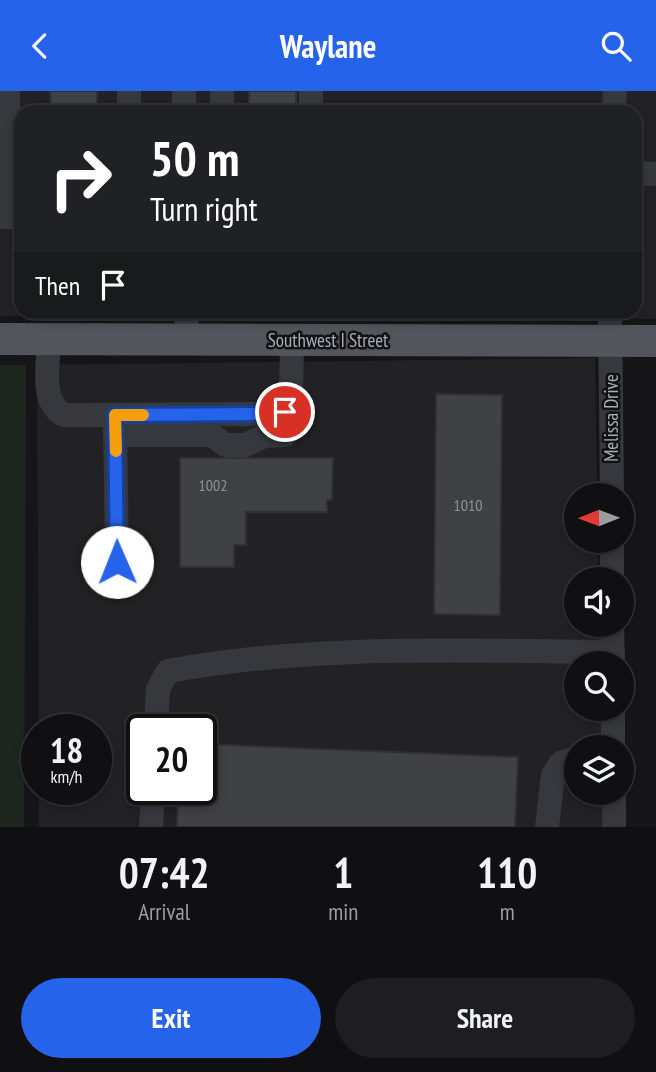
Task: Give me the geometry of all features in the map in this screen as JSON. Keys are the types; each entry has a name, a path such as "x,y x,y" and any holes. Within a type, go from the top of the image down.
{"main road":[{"name":"Southwest I Street","path":"0,339 49,339 187,326 292,340 610,326 656,341"}],"street":[{"path":"0,217 9,217 9,91"},
{"name":"Melissa Drive","path":"610,326 612,483"},
{"path":"49,339 48,399 54,410 64,415 115,425 285,412 291,399 292,340"},
{"path":"115,425 117,562"},
{"path":"157,714 158,689 167,671 201,665 290,654 444,651 564,656"},
{"path":"547,827 553,775 564,762"},
{"path":"151,827 152,805"},
{"path":"614,805 614,827"}],"shaded area":[{"path":"0,91 656,91 656,319 642,319 642,105 14,105 14,316 0,316"},
{"path":"595,358 597,483 564,483 564,553 598,553 599,567 564,567 564,637 600,637 600,651 564,651 564,721 601,721 602,735 564,735 564,805 603,805 603,827 39,827 39,805 112,805 112,714 39,714 37,365"},
{"path":"0,365 26,365 24,714 21,714 21,805 24,805 24,827 0,827"}],"building":[{"path":"50,91 97,91 97,105 51,105"},
{"path":"249,91 296,91 296,105 249,105"},
{"path":"436,394 502,395 500,615 434,614"},
{"path":"180,458 333,458 332,500 327,500 327,512 246,512 246,545 234,545 234,567 180,567"},
{"path":"217,745 518,757 515,827 177,827 178,805 217,805"}],"slow traffic":[{"path":"116,451 115,415 143,415"}],"route":[{"path":"117,562 115,415 285,412"}]}
